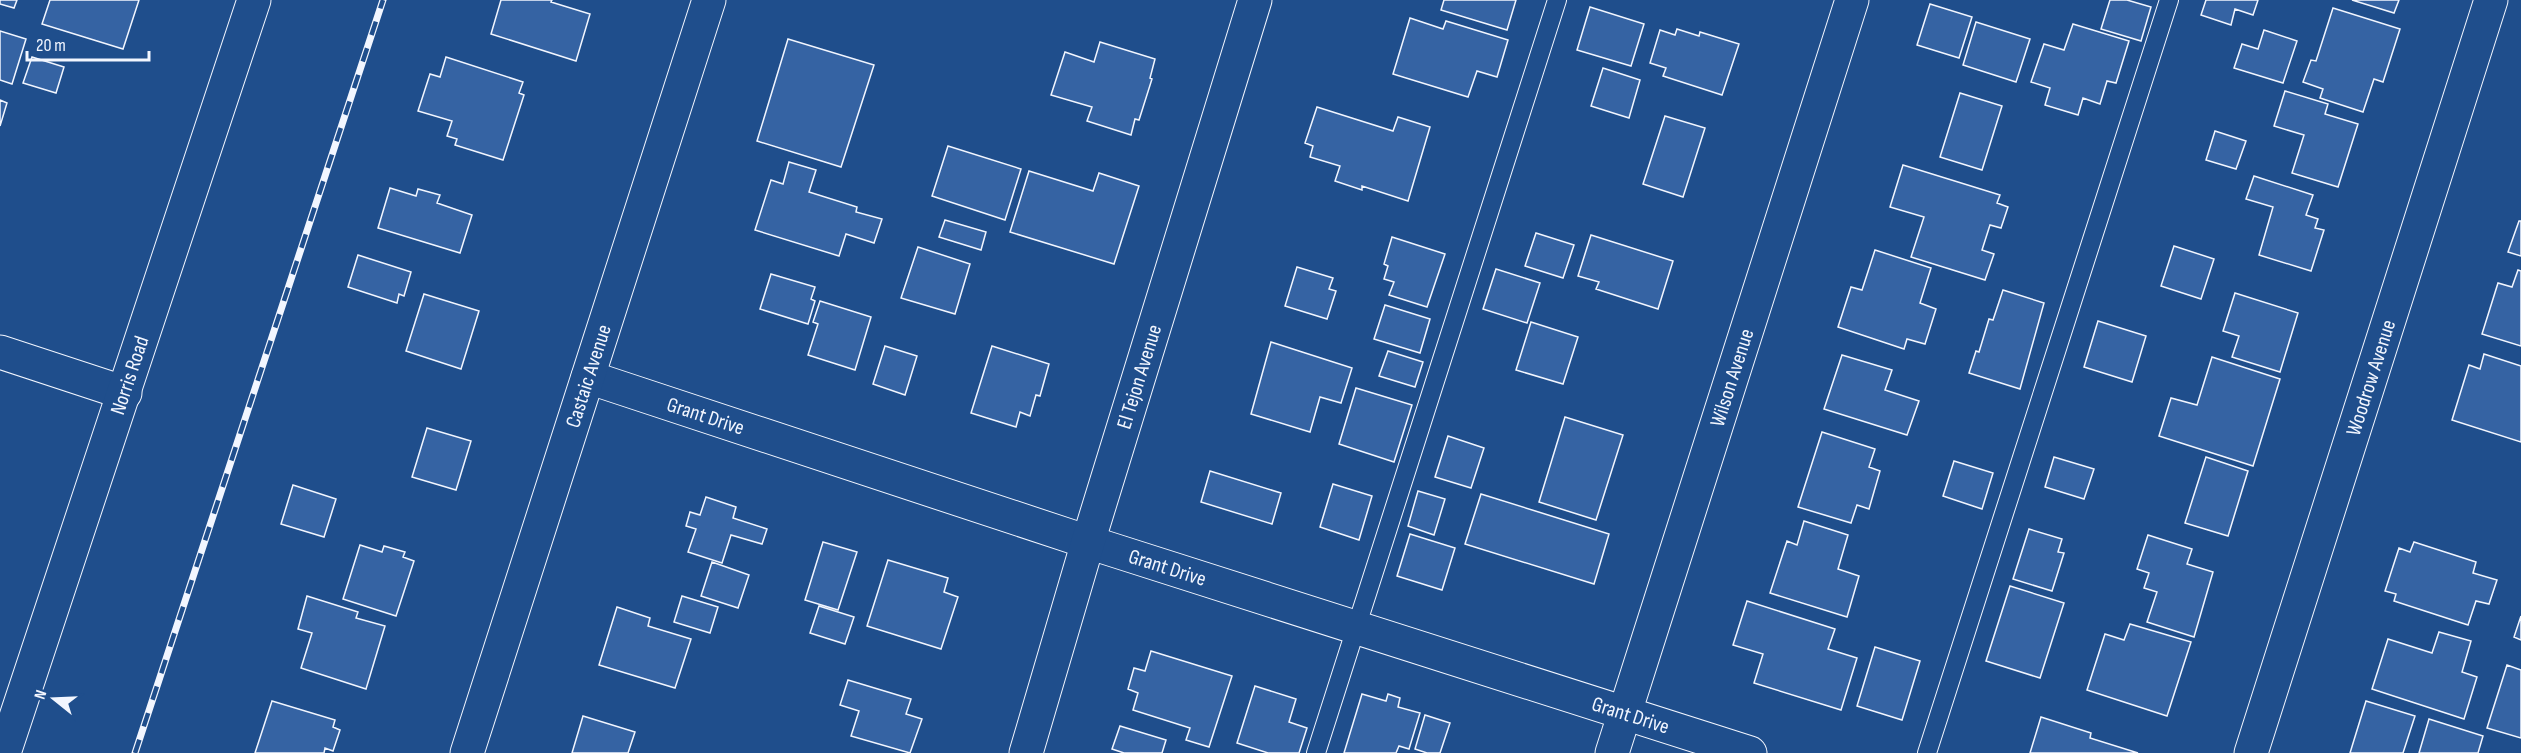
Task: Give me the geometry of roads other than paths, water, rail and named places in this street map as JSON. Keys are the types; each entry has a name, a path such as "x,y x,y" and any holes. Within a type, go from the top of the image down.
{"street":[{"name":"Norris Road","path":"4,753 254,0"},
{"name":"Castaic Avenue","path":"467,753 709,0"},
{"name":"El Tejon Avenue","path":"1026,753 1088,542 1255,0"},
{"name":"Wilson Avenue","path":"1612,753 1852,0"},
{"name":"Woodrow Avenue","path":"2251,753 2491,0"},
{"path":"0,352 125,393"},
{"name":"Grant Drive","path":"588,377 1088,542 1750,753"}],"lane":[{"path":"1316,753 1557,0"},
{"path":"1927,753 2169,0"}],"railway":[{"path":"135,753 383,0"}]}
